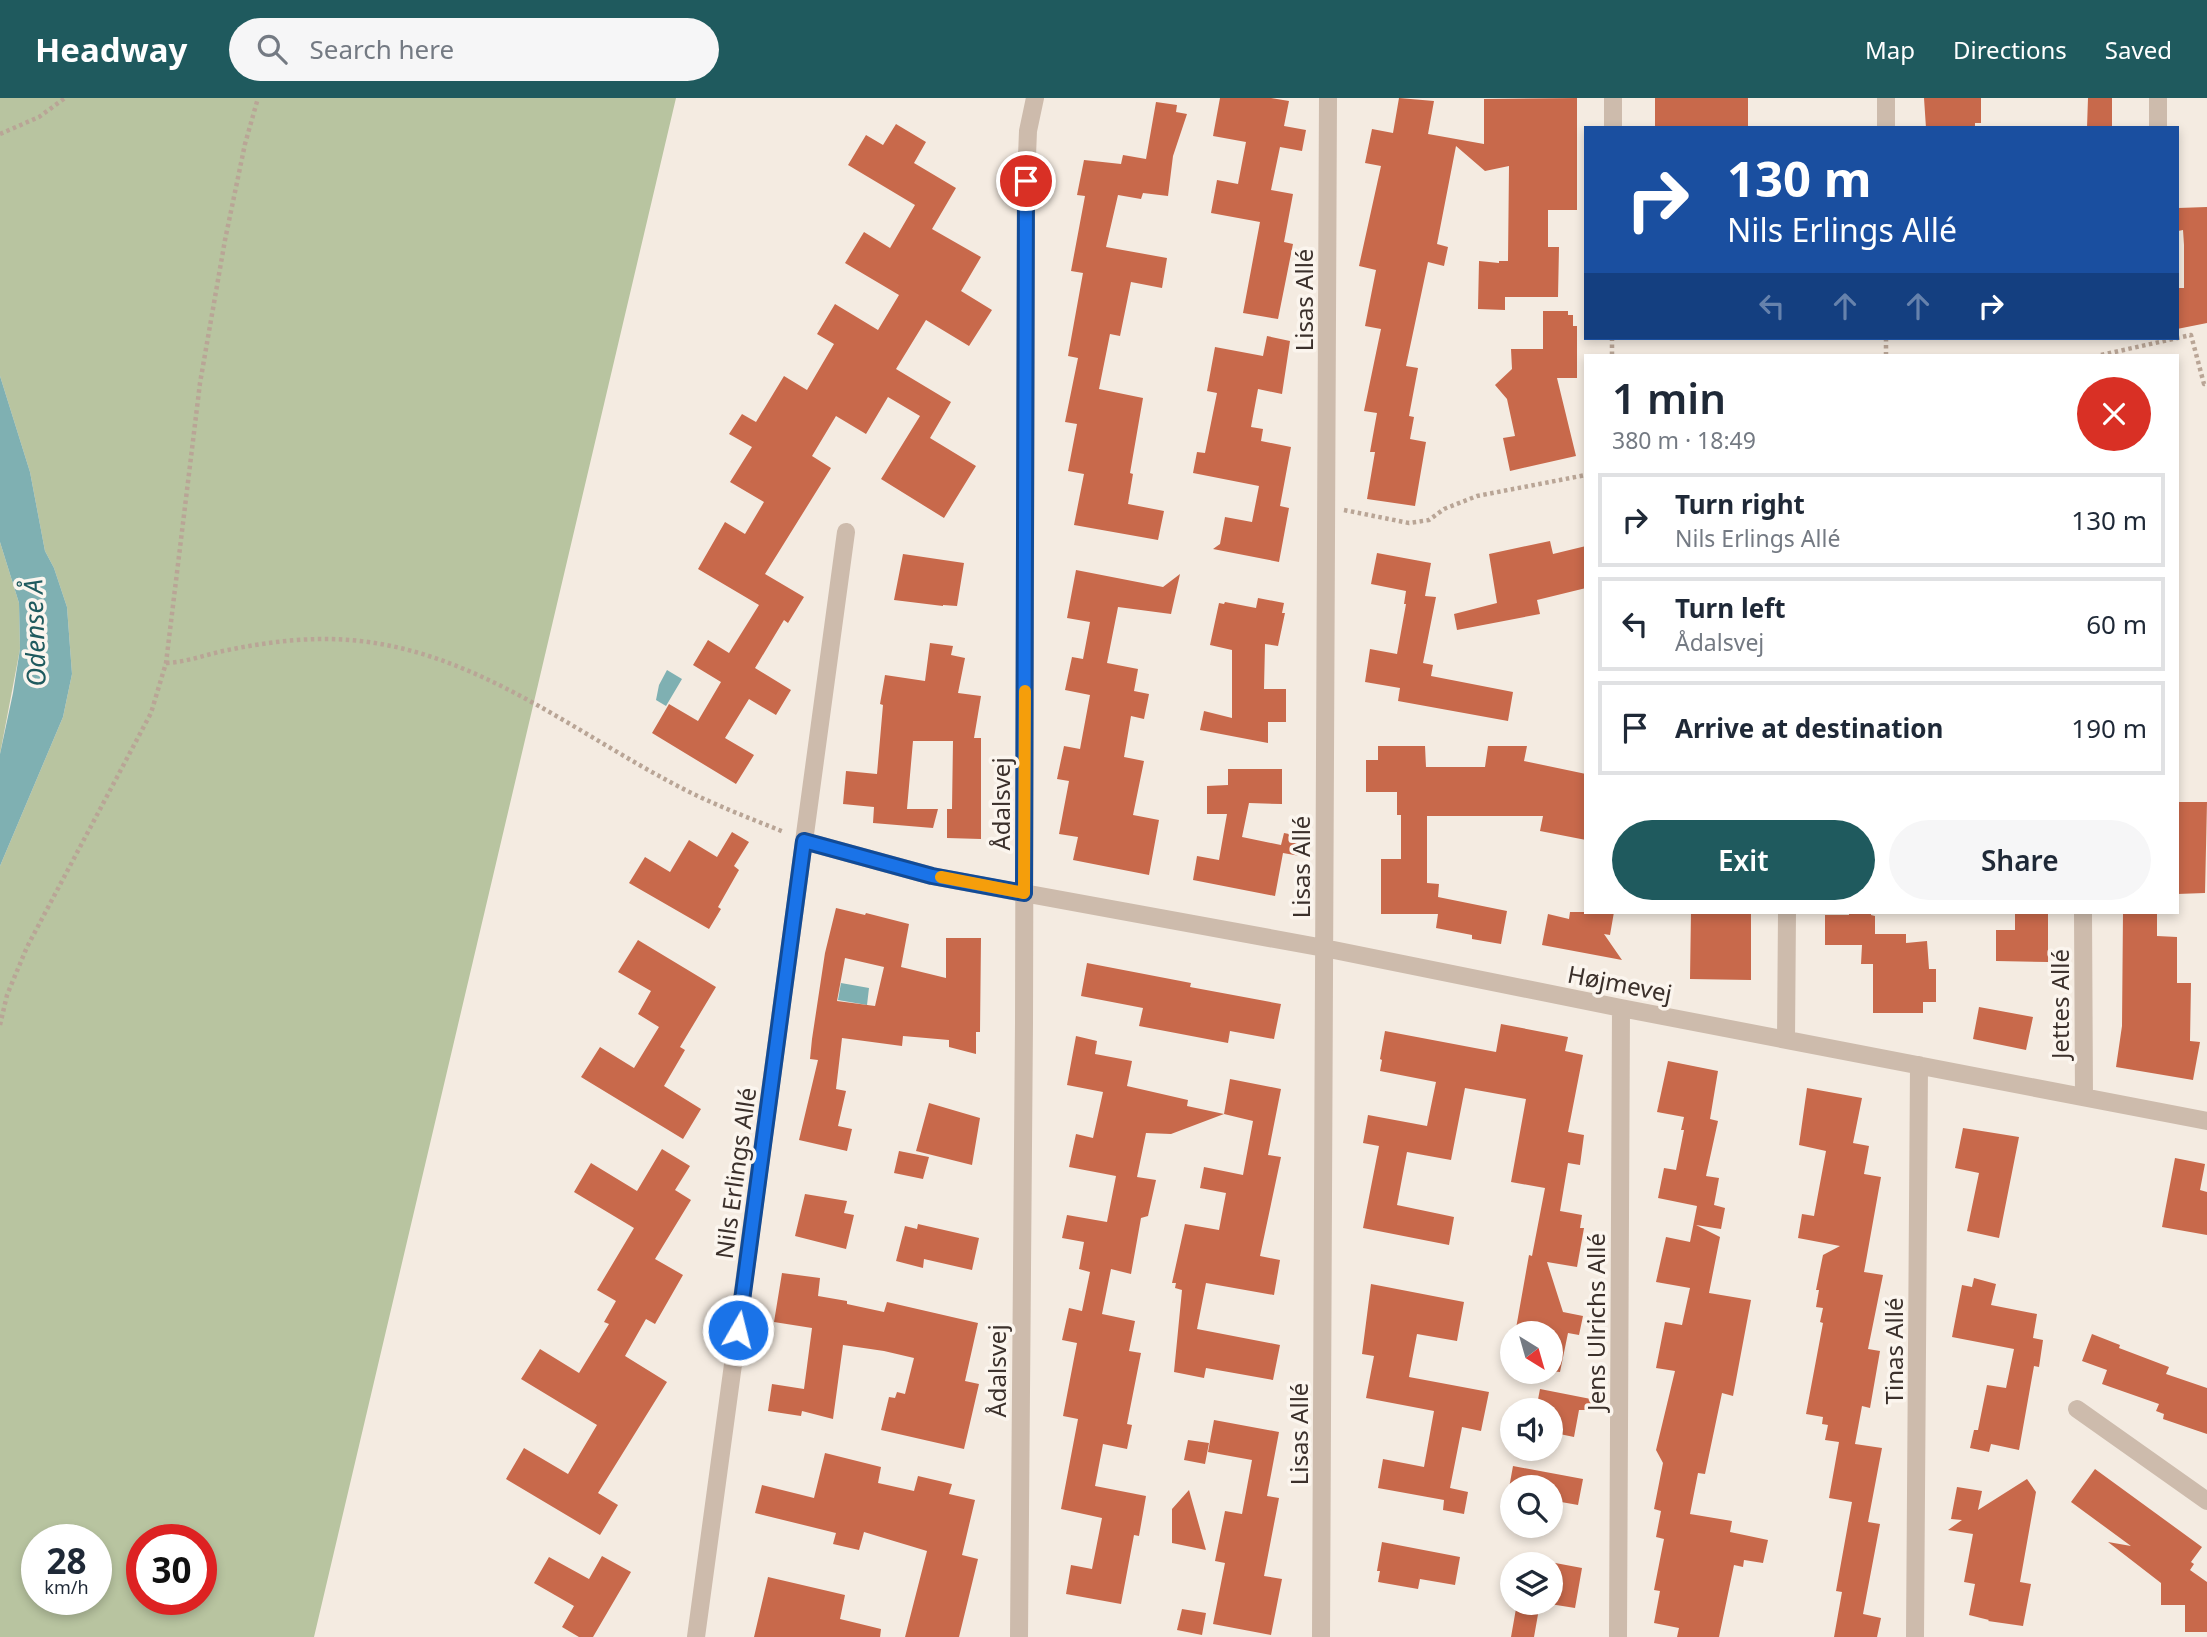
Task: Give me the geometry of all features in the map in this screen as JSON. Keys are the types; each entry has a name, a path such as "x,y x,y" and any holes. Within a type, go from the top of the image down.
{"street":[{"name":"Ådalsvej","path":"1019,1637 1026,181 1028,131 1035,98"},
{"name":"Lisas Allé","path":"1321,1637 1328,98"},
{"path":"1613,98 1613,126"},
{"path":"1886,98 1886,126"},
{"path":"2158,98 2158,126"},
{"name":"Nils Erlings Allé","path":"696,1637 846,533"},
{"path":"804,841 932,876 1024,893"},
{"name":"Højmevej","path":"1024,893 1324,948 2207,1121"},
{"path":"1786,1040 1787,914"},
{"name":"Jettes Allé","path":"2083,914 2084,1097"},
{"name":"Jens Ulrichs Allé","path":"1618,1637 1621,1008"},
{"name":"Tinas Allé","path":"1915,1637 1919,1065"},
{"path":"2077,1409 2207,1502"}],"path":[{"path":"0,134 39,117 65,98"},
{"path":"0,1025 7,995 27,947 151,713 166,663 200,383 225,240 245,144 258,98"},
{"path":"2179,337 2191,335 2204,384 2207,383"},
{"path":"2105,354 2157,340"},
{"path":"1326,506 1409,523 1429,520 1444,509 1477,496 1584,475"},
{"path":"166,663 182,662 261,643 311,638 361,641 418,653 514,691 673,784 804,841"}],"green space":[{"path":"0,98 676,98 314,1637 0,1637 0,866 63,717 72,674 67,607 54,568 45,551 30,472 0,376"},
{"path":"0,542 19,603 20,649 0,754"}],"water":[{"name":"Odense Å","path":"0,376 30,472 45,551 54,568 67,607 72,674 63,717 0,866 0,754 20,649 19,603 0,542"},
{"path":"667,670 682,679 666,706 656,700 659,685"},
{"path":"841,983 869,988 867,1005 838,1000"}],"building":[{"path":"1220,98 1271,98 1289,101 1284,126 1306,130 1302,151 1280,147 1271,190 1293,194 1284,242 1293,244 1278,319 1243,313 1260,222 1211,213 1217,180 1238,184 1246,142 1213,136"},
{"path":"1399,98 1434,101 1428,134 1484,144 1484,99 1577,98 1577,210 1548,210 1548,247 1559,247 1558,297 1505,297 1505,310 1478,309 1479,261 1508,261 1509,166 1485,171 1456,146 1437,244 1448,247 1444,266 1428,262 1406,366 1418,368 1409,416 1414,417 1410,439 1426,442 1415,506 1367,499 1375,452 1370,452 1377,413 1364,411 1381,329 1365,326 1376,270 1359,266 1381,166 1365,163 1372,129 1393,133"},
{"path":"1655,98 1748,98 1748,126 1655,126"},
{"path":"1924,98 1981,98 1981,123 1975,123 1975,126 1926,126"},
{"path":"2088,98 2112,98 2112,126 2087,126"},
{"path":"1156,102 1177,105 1176,112 1187,114 1173,156 1168,196 1143,193 1141,199 1118,195 1106,247 1167,258 1162,288 1131,282 1120,336 1110,334 1099,389 1143,398 1130,473 1133,474 1128,504 1164,511 1158,540 1074,525 1084,474 1068,471 1077,424 1065,422 1078,358 1068,356 1083,273 1071,271 1085,196 1077,195 1084,160 1121,164 1123,155 1146,159"},
{"path":"896,124 926,142 914,163 956,188 932,229 981,257 961,291 992,310 969,346 926,320 896,369 951,402 930,438 976,466 944,518 881,479 920,416 888,397 866,434 836,416 812,456 831,468 765,574 804,597 788,623 784,620 755,668 791,690 776,715 749,699 725,738 754,755 736,784 652,733 669,704 698,721 721,682 693,665 708,640 729,653 759,605 698,569 725,522 745,534 764,502 730,482 752,447 729,434 742,414 756,422 784,376 807,390 834,344 817,334 835,304 878,330 899,295 845,263 864,232 890,248 915,205 848,165 866,135 883,145"},
{"path":"2207,207 2207,323 2179,329 2179,288 2184,288 2184,245 2183,230 2179,231 2179,208"},
{"path":"1543,311 1568,311 1568,315 1573,315 1573,326 1577,326 1577,378 1557,378 1576,456 1510,471 1503,438 1515,436 1507,399 1495,385 1512,369 1511,349 1543,349"},
{"path":"1267,336 1290,341 1282,394 1258,389 1251,427 1263,429 1261,441 1291,447 1280,506 1289,508 1279,562 1213,549 1220,544 1225,517 1252,522 1259,486 1193,473 1197,452 1205,453 1217,393 1207,391 1215,347 1263,356"},
{"path":"1550,541 1553,554 1584,546 1584,588 1537,600 1540,614 1457,630 1454,614 1497,603 1489,554"},
{"path":"1377,553 1431,563 1425,596 1436,597 1423,663 1433,665 1431,676 1513,692 1508,721 1398,701 1400,688 1365,682 1370,649 1397,654 1406,604 1406,591 1371,584"},
{"path":"903,554 964,563 957,606 894,600"},
{"path":"1076,570 1163,587 1180,574 1171,614 1118,607 1107,663 1138,669 1134,691 1149,694 1144,719 1131,716 1124,757 1144,761 1133,815 1159,820 1149,875 1073,860 1078,837 1059,834 1069,781 1057,779 1064,746 1080,749 1090,695 1065,690 1072,657 1083,659 1090,622 1067,618"},
{"path":"1258,598 1284,603 1282,613 1285,613 1278,646 1265,644 1264,689 1286,689 1286,722 1268,722 1268,743 1200,730 1204,711 1232,718 1232,650 1210,645 1219,603 1256,608"},
{"path":"930,643 953,646 951,655 965,658 958,693 981,696 974,738 981,738 981,839 947,838 947,809 952,809 953,741 913,741 907,809 938,809 933,828 873,823 874,807 843,804 846,771 877,774 883,705 880,704 885,675 925,681"},
{"path":"1378,746 1425,746 1426,767 1485,767 1488,746 1527,746 1524,761 1584,774 1584,840 1540,831 1543,816 1427,816 1427,883 1439,884 1438,897 1507,911 1501,944 1436,928 1438,914 1381,914 1381,859 1401,859 1401,815 1397,815 1397,792 1366,792 1366,760 1378,760"},
{"path":"1228,769 1282,769 1282,804 1249,803 1242,837 1281,845 1284,833 1304,837 1300,856 1283,853 1275,896 1193,880 1197,856 1219,860 1227,814 1207,814 1207,786 1228,785"},
{"path":"2179,802 2207,802 2205,893 2179,894"},
{"path":"732,832 749,842 734,866 739,870 709,929 629,883 645,857 670,872 689,840 717,857"},
{"path":"836,908 909,924 901,967 946,978 946,938 981,938 980,1032 976,1032 976,1054 949,1047 949,1040 903,1036 902,1046 842,1038 836,1089 846,1091 838,1126 852,1129 847,1151 799,1140 818,1060 810,1059 825,953","holes":["845,958 884,967 875,1006 837,1001"]},
{"path":"1570,912 1614,914 1610,935 1604,934 1622,960 1542,945 1548,914 1569,919"},
{"path":"1691,914 1751,914 1751,980 1690,979"},
{"path":"2015,914 2048,914 2048,962 1996,961 1996,930 2015,930"},
{"path":"2123,914 2157,914 2157,936 2177,937 2177,983 2191,983 2190,1041 2200,1042 2193,1080 2116,1067 2122,1026"},
{"path":"1825,915 1875,916 1875,934 1906,934 1906,943 1927,941 1929,969 1936,969 1936,1002 1923,1002 1923,1013 1873,1013 1873,964 1861,964 1862,945 1825,945"},
{"path":"638,940 716,987 680,1047 685,1050 664,1086 701,1109 683,1139 581,1077 600,1047 634,1068 659,1027 638,1014 651,991 618,972"},
{"path":"1087,963 1191,983 1190,987 1281,1004 1274,1039 1230,1031 1228,1043 1139,1026 1143,1008 1081,996"},
{"path":"1979,1007 2033,1017 2026,1050 1973,1039"},
{"path":"1501,1024 1568,1037 1565,1051 1583,1055 1568,1132 1584,1135 1580,1165 1568,1163 1560,1211 1582,1215 1580,1228 1584,1228 1577,1267 1547,1262 1563,1312 1583,1316 1579,1335 1568,1333 1563,1357 1563,1321 1517,1321 1545,1188 1511,1182 1526,1099 1465,1088 1451,1160 1407,1152 1397,1205 1454,1217 1449,1245 1363,1228 1379,1146 1363,1143 1368,1115 1427,1126 1436,1082 1380,1071 1385,1031 1496,1052"},
{"path":"1076,1036 1097,1041 1095,1054 1132,1061 1127,1086 1188,1100 1187,1106 1224,1114 1171,1134 1146,1133 1137,1177 1156,1180 1148,1216 1141,1218 1131,1274 1111,1269 1102,1314 1135,1321 1129,1351 1141,1353 1127,1424 1132,1425 1127,1449 1103,1444 1095,1486 1146,1496 1139,1536 1134,1535 1121,1604 1066,1594 1071,1565 1092,1569 1102,1518 1061,1509 1078,1419 1063,1416 1077,1343 1062,1340 1069,1308 1082,1311 1090,1272 1079,1269 1084,1242 1062,1238 1067,1215 1107,1222 1116,1176 1069,1167 1076,1134 1093,1138 1103,1092 1067,1085"},
{"path":"1668,1061 1718,1071 1710,1119 1718,1121 1706,1176 1719,1178 1714,1205 1725,1208 1721,1229 1696,1225 1720,1237 1709,1293 1751,1300 1733,1396 1722,1393 1705,1474 1698,1473 1690,1514 1732,1521 1730,1532 1768,1540 1763,1563 1744,1560 1743,1567 1734,1565 1719,1637 1677,1637 1679,1628 1654,1623 1660,1591 1654,1590 1664,1539 1656,1537 1661,1511 1654,1509 1663,1463 1656,1450 1675,1371 1656,1368 1665,1322 1682,1325 1690,1288 1656,1282 1666,1237 1690,1242 1697,1206 1658,1198 1664,1168 1676,1170 1684,1130 1681,1130 1684,1117 1657,1112"},
{"path":"1230,1079 1281,1089 1268,1155 1281,1157 1260,1256 1280,1260 1274,1295 1206,1283 1197,1329 1280,1345 1273,1380 1206,1368 1204,1378 1174,1372 1182,1290 1175,1288 1176,1283 1172,1283 1185,1224 1219,1230 1226,1193 1200,1188 1204,1167 1243,1175 1253,1121 1224,1114"},
{"path":"1807,1088 1862,1098 1853,1143 1869,1146 1864,1174 1881,1177 1864,1272 1883,1275 1868,1349 1880,1351 1870,1408 1862,1406 1855,1444 1882,1448 1868,1522 1880,1524 1863,1614 1881,1618 1877,1637 1834,1637 1842,1592 1836,1591 1852,1502 1829,1498 1839,1442 1825,1440 1828,1425 1822,1424 1823,1417 1806,1414 1823,1323 1820,1322 1823,1308 1816,1307 1819,1290 1816,1290 1823,1255 1840,1246 1798,1238 1802,1214 1814,1216 1826,1151 1799,1145"},
{"path":"929,1103 980,1118 972,1165 916,1151"},
{"path":"1963,1128 2019,1137 1999,1238 1967,1231 1979,1173 1955,1168"},
{"path":"662,1149 690,1166 675,1190 691,1200 655,1259 683,1275 655,1324 646,1319 625,1356 667,1382 598,1493 618,1505 600,1535 506,1479 524,1448 568,1474 597,1425 521,1379 540,1349 579,1373 609,1324 604,1322 616,1301 597,1290 634,1228 574,1192 591,1163 637,1191"},
{"path":"899,1151 929,1157 923,1179 894,1173"},
{"path":"2175,1158 2205,1164 2200,1190 2207,1192 2207,1235 2162,1227"},
{"path":"805,1194 847,1201 844,1213 854,1215 846,1249 795,1236"},
{"path":"918,1224 979,1238 972,1270 924,1259 923,1268 896,1261 905,1226 917,1229"},
{"path":"782,1273 820,1278 818,1296 847,1301 847,1304 884,1312 887,1302 978,1323 965,1381 979,1384 964,1449 881,1430 889,1397 895,1398 897,1392 905,1394 914,1358 884,1351 843,1345 833,1419 802,1411 801,1416 768,1411 772,1384 804,1389 812,1328 774,1322"},
{"path":"1974,1278 1996,1284 1991,1305 2037,1314 2033,1338 2043,1340 2039,1367 2034,1366 2019,1450 1991,1444 1989,1452 1970,1448 1974,1430 1978,1430 1987,1385 2006,1388 2014,1349 1952,1337 1962,1285 1972,1287"},
{"path":"1371,1284 1464,1302 1457,1341 1417,1334 1409,1377 1489,1392 1481,1431 1462,1427 1450,1488 1468,1492 1464,1514 1443,1510 1444,1500 1378,1488 1383,1459 1424,1467 1434,1411 1366,1398 1374,1356 1362,1354"},
{"path":"2092,1334 2120,1345 2119,1348 2169,1367 2166,1374 2207,1388 2207,1434 2163,1419 2164,1414 2156,1411 2159,1404 2102,1384 2107,1370 2082,1361"},
{"path":"1540,1389 1601,1401 1600,1410 1579,1410 1574,1437 1563,1435 1563,1398 1538,1398"},
{"path":"1214,1420 1279,1432 1267,1496 1279,1498 1264,1576 1282,1579 1271,1635 1213,1624 1225,1563 1215,1561 1225,1511 1242,1514 1252,1460 1208,1452"},
{"path":"1188,1440 1209,1443 1205,1464 1184,1460"},
{"path":"825,1453 881,1467 878,1483 914,1491 918,1476 952,1484 949,1494 975,1500 962,1555 978,1559 959,1637 905,1637 927,1551 864,1532 859,1550 833,1544 836,1533 755,1513 762,1485 814,1498"},
{"path":"1513,1466 1561,1475 1511,1475"},
{"path":"2095,1469 2202,1547 2191,1562 2194,1564 2190,1570 2207,1582 2207,1632 2185,1632 2185,1605 2161,1605 2161,1583 2108,1542 2131,1546 2071,1502"},
{"path":"1563,1475 1583,1479 1578,1505 1563,1502"},
{"path":"2027,1479 2036,1492 2020,1582 2031,1584 2023,1626 1969,1615 1975,1584 1964,1582 1973,1534 1948,1530 1962,1520 1951,1519 1957,1487 1982,1491 1978,1510"},
{"path":"1189,1490 1206,1550 1172,1543 1172,1509"},
{"path":"1382,1542 1460,1557 1455,1585 1420,1579 1418,1589 1378,1582"},
{"path":"602,1556 631,1572 593,1637 579,1637 562,1627 574,1606 534,1583 549,1557 589,1579"},
{"path":"1563,1564 1582,1568 1575,1608 1563,1606"},
{"path":"768,1577 845,1595 840,1619 881,1629 880,1637 754,1637"},
{"path":"1182,1609 1206,1613 1202,1635 1177,1630"},
{"path":"1515,1615 1538,1615 1534,1637 1511,1637"}],"slow traffic":[{"path":"941,877 1024,893 1025,691"}],"route":[{"path":"738,1330 804,841 932,876 1024,893 1026,181"}]}
